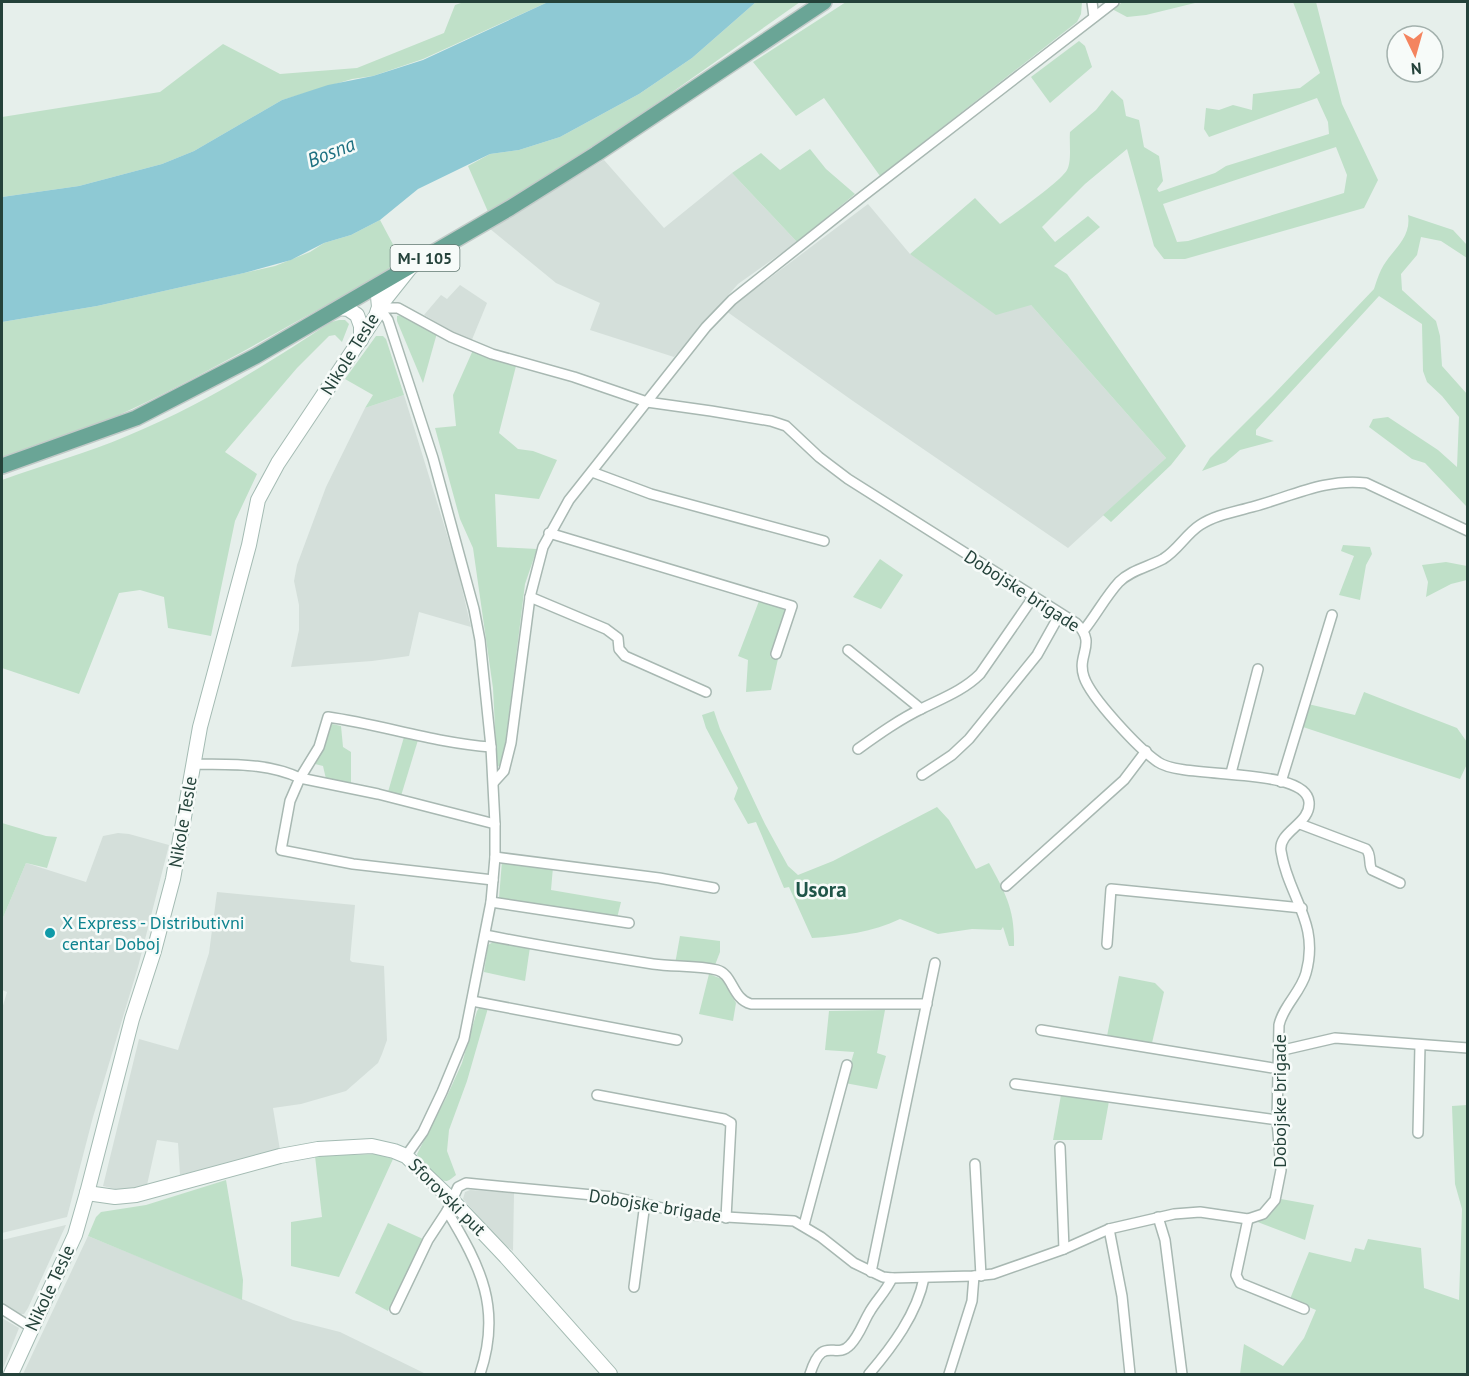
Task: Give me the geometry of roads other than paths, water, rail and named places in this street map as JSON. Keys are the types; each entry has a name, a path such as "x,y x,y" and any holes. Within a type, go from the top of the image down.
{"main road":[{"name":"M-I 105","path":"2,466 136,418 256,356 412,266 596,154 824,2"}],"street":[{"path":"1092,2 1094,17"},
{"path":"494,782 504,771 511,743 530,597 549,533 569,500 706,327 732,300 1114,2"},
{"path":"406,1156 423,1132 464,1039 491,902 495,857 494,782 480,640 468,584 433,458 392,329 381,307 412,266"},
{"name":"Nikole Tesle","path":"11,1374 75,1234 87,1193 132,1019 154,951 173,879 200,727 249,545 258,500 278,463 376,316 381,307 377,286"},
{"name":"Dobojske brigade","path":"381,307 398,308 483,351 647,402 761,419 786,426 819,457 848,479 1076,622 1084,630 1086,645 1082,669 1085,681 1093,694 1157,762 1170,768 1231,773 1281,782 1301,789 1309,799 1307,814 1281,845 1285,865 1310,933 1307,968 1300,989 1281,1019 1277,1120 1282,1162 1277,1194 1272,1205 1263,1214 1248,1219 1200,1212 1158,1217 1109,1229 1064,1249 1005,1270 978,1276 892,1278 883,1277 854,1263 804,1225 794,1221 693,1215 614,1197 466,1183 458,1187 450,1205"},
{"path":"339,308 348,309 357,315 361,326 361,340"},
{"path":"592,472 651,494 824,542"},
{"path":"1084,630 1118,583 1129,573 1170,554 1199,525 1221,515 1316,486 1349,481 1366,483 1467,531"},
{"path":"549,533 792,606 777,654"},
{"path":"858,749 921,709 959,690 980,674 1034,596"},
{"path":"530,597 606,629 618,638 619,649 625,656 706,692"},
{"path":"922,775 952,755 969,739 1037,655 1060,614"},
{"path":"1281,782 1332,615"},
{"path":"848,650 921,709"},
{"path":"1231,773 1258,669"},
{"path":"491,747 440,741 370,723 328,717 319,747 300,778 290,801 281,850 353,864 493,880"},
{"path":"1006,886 1124,780 1146,751"},
{"path":"193,764 272,767 300,778 378,794 495,824"},
{"path":"1300,824 1366,849 1369,852 1372,870 1400,883"},
{"path":"495,857 659,878 714,888"},
{"path":"1107,944 1111,889 1302,908"},
{"path":"491,902 629,923"},
{"path":"485,936 566,951 669,966 717,970 727,977 740,999 751,1004 927,1004"},
{"path":"871,1272 935,963"},
{"path":"472,1001 677,1040"},
{"path":"1041,1030 1279,1069"},
{"path":"1279,1051 1335,1038 1467,1048"},
{"path":"1418,1133 1420,1045"},
{"path":"804,1225 847,1065"},
{"path":"1015,1084 1277,1120"},
{"path":"597,1095 724,1119 731,1123 726,1218"},
{"name":"Sforovski put","path":"87,1193 115,1197 136,1195 280,1156 318,1149 372,1146 394,1150 406,1156 450,1205 506,1257 610,1374"},
{"path":"1060,1147 1064,1249"},
{"path":"949,1374 978,1276 975,1164"},
{"path":"634,1287 645,1203"},
{"path":"395,1308 428,1240 450,1205"},
{"path":"450,1205 481,1274 486,1293 490,1323 489,1343 480,1374"},
{"path":"1158,1217 1165,1240 1182,1374"},
{"path":"1248,1219 1236,1275 1237,1280 1304,1309"},
{"path":"1109,1229 1122,1296 1130,1374"},
{"path":"810,1374 821,1352 843,1349 851,1345 872,1308 888,1288 892,1278"},
{"path":"869,1374 897,1339 920,1293 924,1278"},
{"path":"2,1309 32,1328"}],"water":[{"name":"Bosna","path":"548,2 756,2 692,58 639,94 560,137 519,150 490,154 418,189 380,220 351,235 324,243 291,260 244,273 97,306 2,322 2,197 79,186 162,164 194,151 282,100 328,85 373,76 423,60"}],"place":[{"name":"X Express - Distributivni centar Doboj","path":"50,933"}],"district":[{"name":"Usora","path":"821,890"}]}
